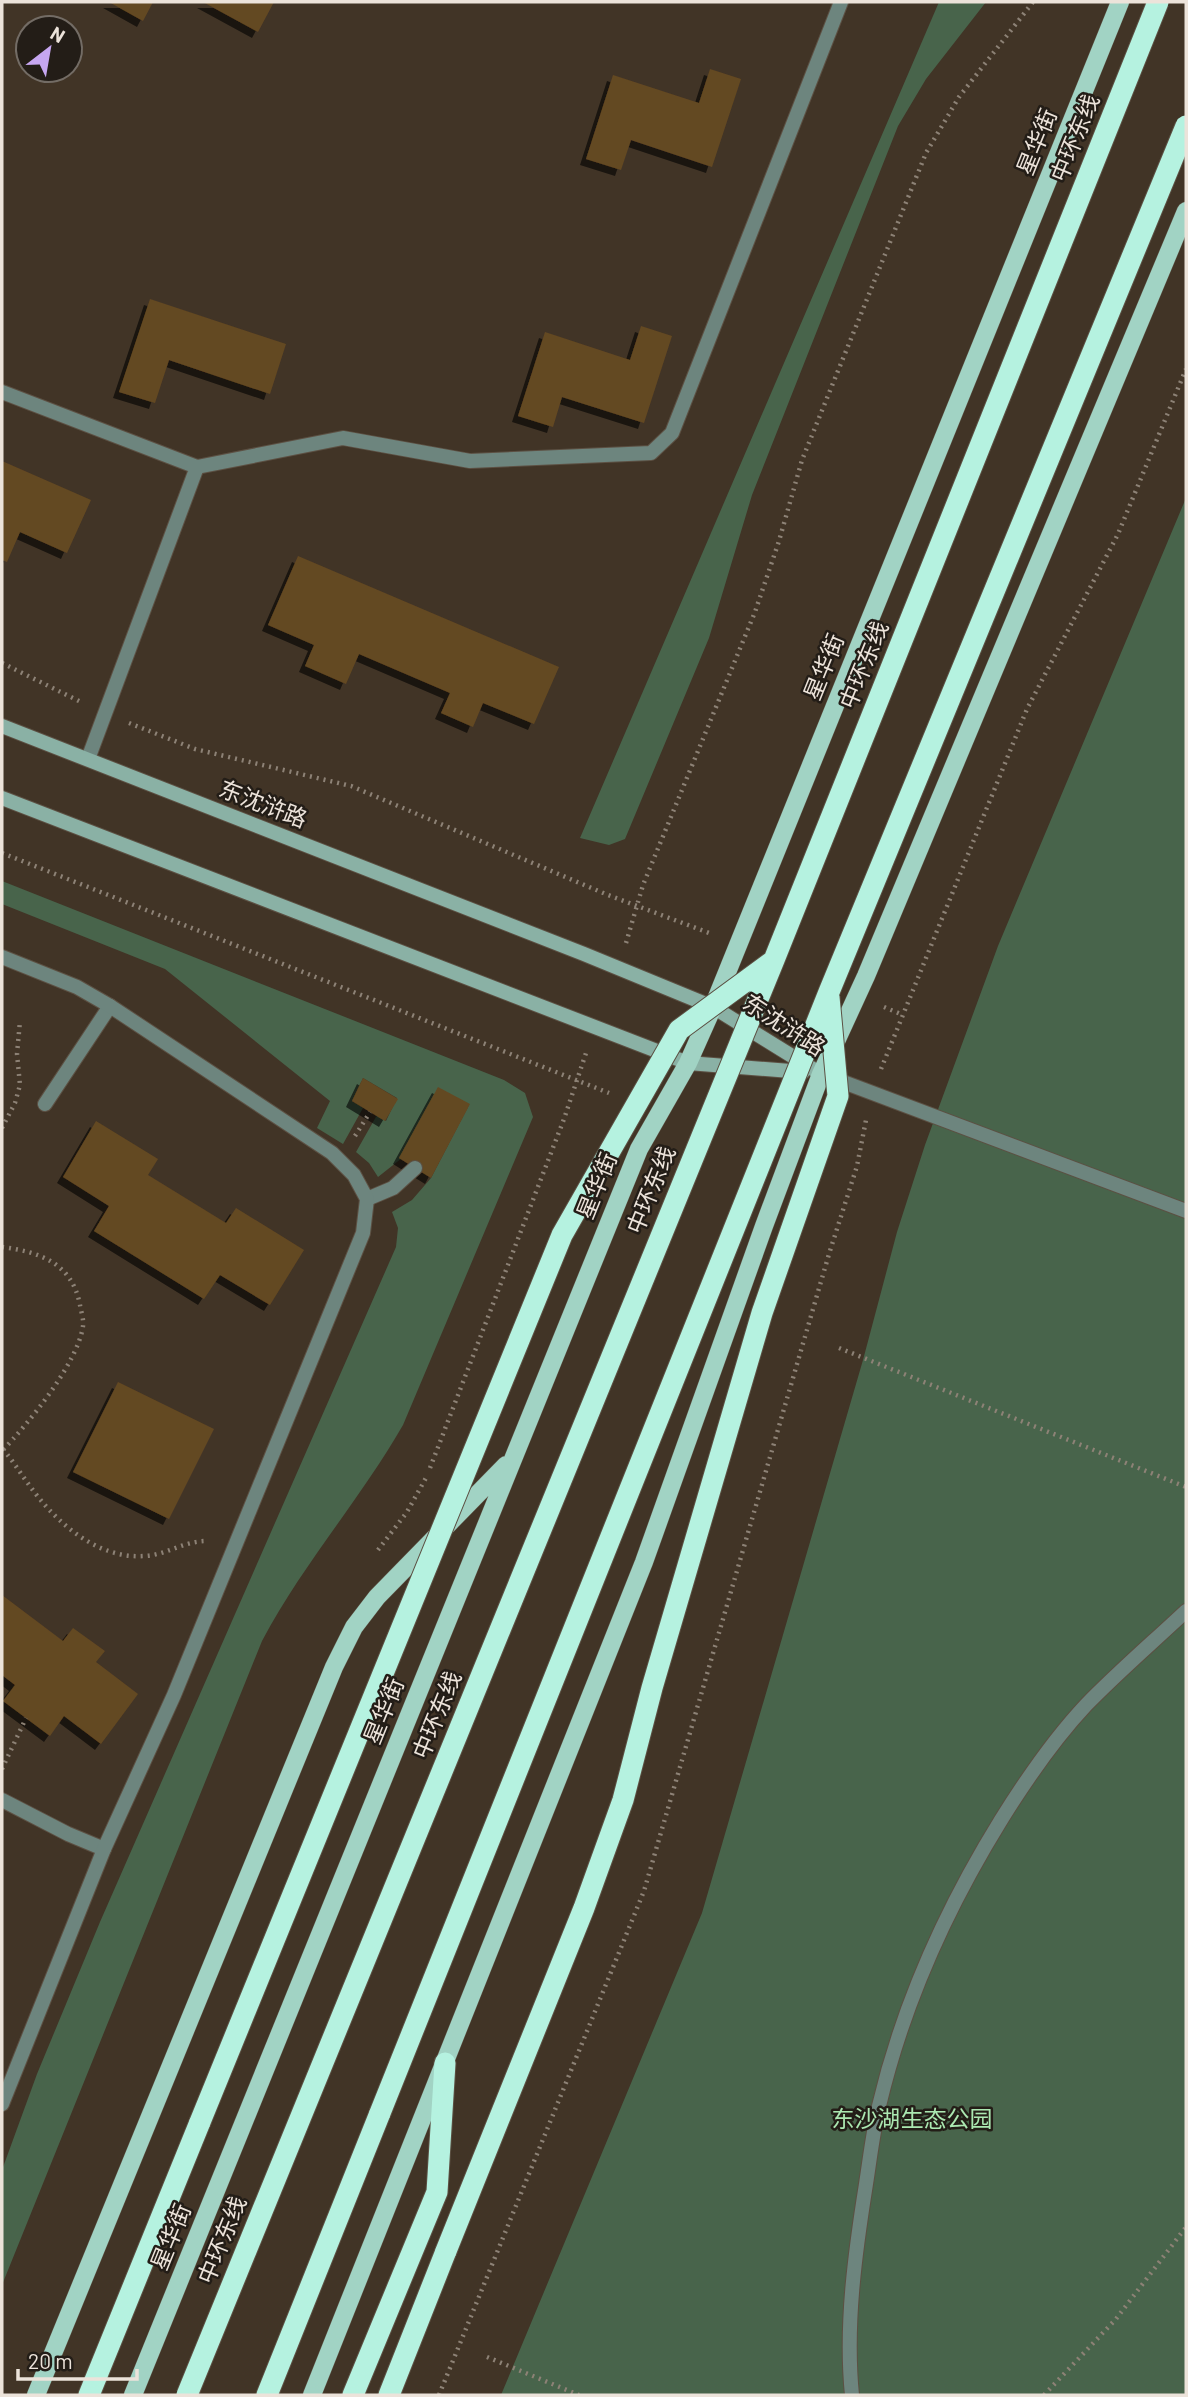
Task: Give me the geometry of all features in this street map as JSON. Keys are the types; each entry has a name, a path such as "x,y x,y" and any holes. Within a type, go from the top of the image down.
{"highway":[{"name":"中环东线","path":"187,2395 774,960 1158,2"},
{"path":"267,2395 829,992 1186,125"},
{"path":"89,2395 562,1235 680,1030 774,960"},
{"path":"389,2395 584,1908 623,1800 652,1688 762,1313 838,1096 829,992"},
{"path":"353,2395 437,2192 445,2063"}],"main road":[{"name":"星华街","path":"133,2395 639,1149 688,1063 713,1007 1120,2"},
{"path":"312,2395 644,1562 821,1074 857,995 1186,211"},
{"name":"东沈浒路","path":"2,726 618,967 713,1007 821,1074"},
{"name":"东沈浒路","path":"2,798 688,1063 821,1074"},
{"path":"36,2395 334,1667 354,1627 377,1597 513,1457"}],"street":[{"path":"2,391 197,467 343,438 470,461 651,453 671,433 841,2"},
{"path":"88,759 197,467"},
{"path":"2,957 77,987 110,1006 332,1153 354,1175 367,1199 363,1234 174,1695 104,1849 2,2104"},
{"path":"45,1104 110,1006"},
{"path":"821,1074 1186,1211"},
{"path":"367,1199 393,1188 415,1168"},
{"path":"852,2395 849,2366 853,2290 861,2215 879,2107 905,2016 939,1931 972,1867 1023,1785 1085,1706 1186,1611"},
{"path":"2,1800 104,1849"}],"path":[{"path":"618,967 643,886 755,612 802,460 926,153 959,97 1033,2"},
{"path":"439,2395 644,1891 857,1166 871,1094 1027,709 1118,534 1186,369"},
{"path":"2,663 106,714 195,749 351,786 637,906 739,944"},
{"path":"2,853 611,1094"},
{"path":"857,995 903,1015"},
{"path":"2,1128 20,1085 17,1054 20,1021"},
{"path":"370,1561 407,1512 426,1478 564,1119 595,1028"},
{"path":"845,1161 857,1166"},
{"path":"2,1247 19,1249 46,1258 64,1270 77,1290 83,1325 72,1356 54,1386 2,1450 54,1514 97,1547 123,1556 147,1556 192,1541 211,1541"},
{"path":"839,1348 1186,1487"},
{"path":"2,1769 26,1718"},
{"path":"1044,2395 1116,2319 1186,2227"},
{"path":"487,2357 579,2395"}],"green space":[{"path":"939,2 986,2 926,79 898,126 752,495 709,638 625,839 609,845 580,838"},
{"name":"东沙湖生态公园","path":"1186,498 1186,2395 501,2395 702,1913 863,1360 897,1232 925,1145 998,946"},
{"path":"2,881 504,1080 525,1093 533,1117 403,1425 295,1586 262,1641 2,2285 2,2170 37,2074 100,1922 396,1247 398,1228 392,1212 412,1200 431,1178 469,1105 378,1177 369,1163 356,1152 377,1115 386,1121 397,1098 363,1078 352,1101 363,1108 343,1144 317,1128 330,1101 165,969 2,904"}],"building":[{"path":"109,2 153,2 143,21"},
{"path":"203,2 274,2 258,32"},
{"path":"710,69 741,79 712,167 631,140 621,170 586,159 613,75 699,103"},
{"path":"150,299 286,344 270,394 169,360 155,403 119,392"},
{"path":"641,326 672,336 644,423 562,397 553,427 518,416 545,332 630,360"},
{"path":"2,461 91,500 67,553 20,532 7,562 2,560"},
{"path":"298,556 559,667 534,724 483,703 473,727 441,713 450,693 359,654 346,684 305,666 314,645 268,625"},
{"path":"363,1078 398,1099 385,1121 352,1101"},
{"path":"438,1087 470,1104 431,1178 399,1158"},
{"path":"96,1121 158,1159 148,1175 226,1223 236,1208 304,1250 270,1305 220,1275 204,1299 94,1231 109,1206 63,1177"},
{"path":"118,1382 214,1429 169,1519 73,1472"},
{"path":"2,1595 63,1641 73,1628 105,1651 96,1662 138,1694 101,1744 64,1716 50,1736 3,1701 15,1685 2,1675"}]}
